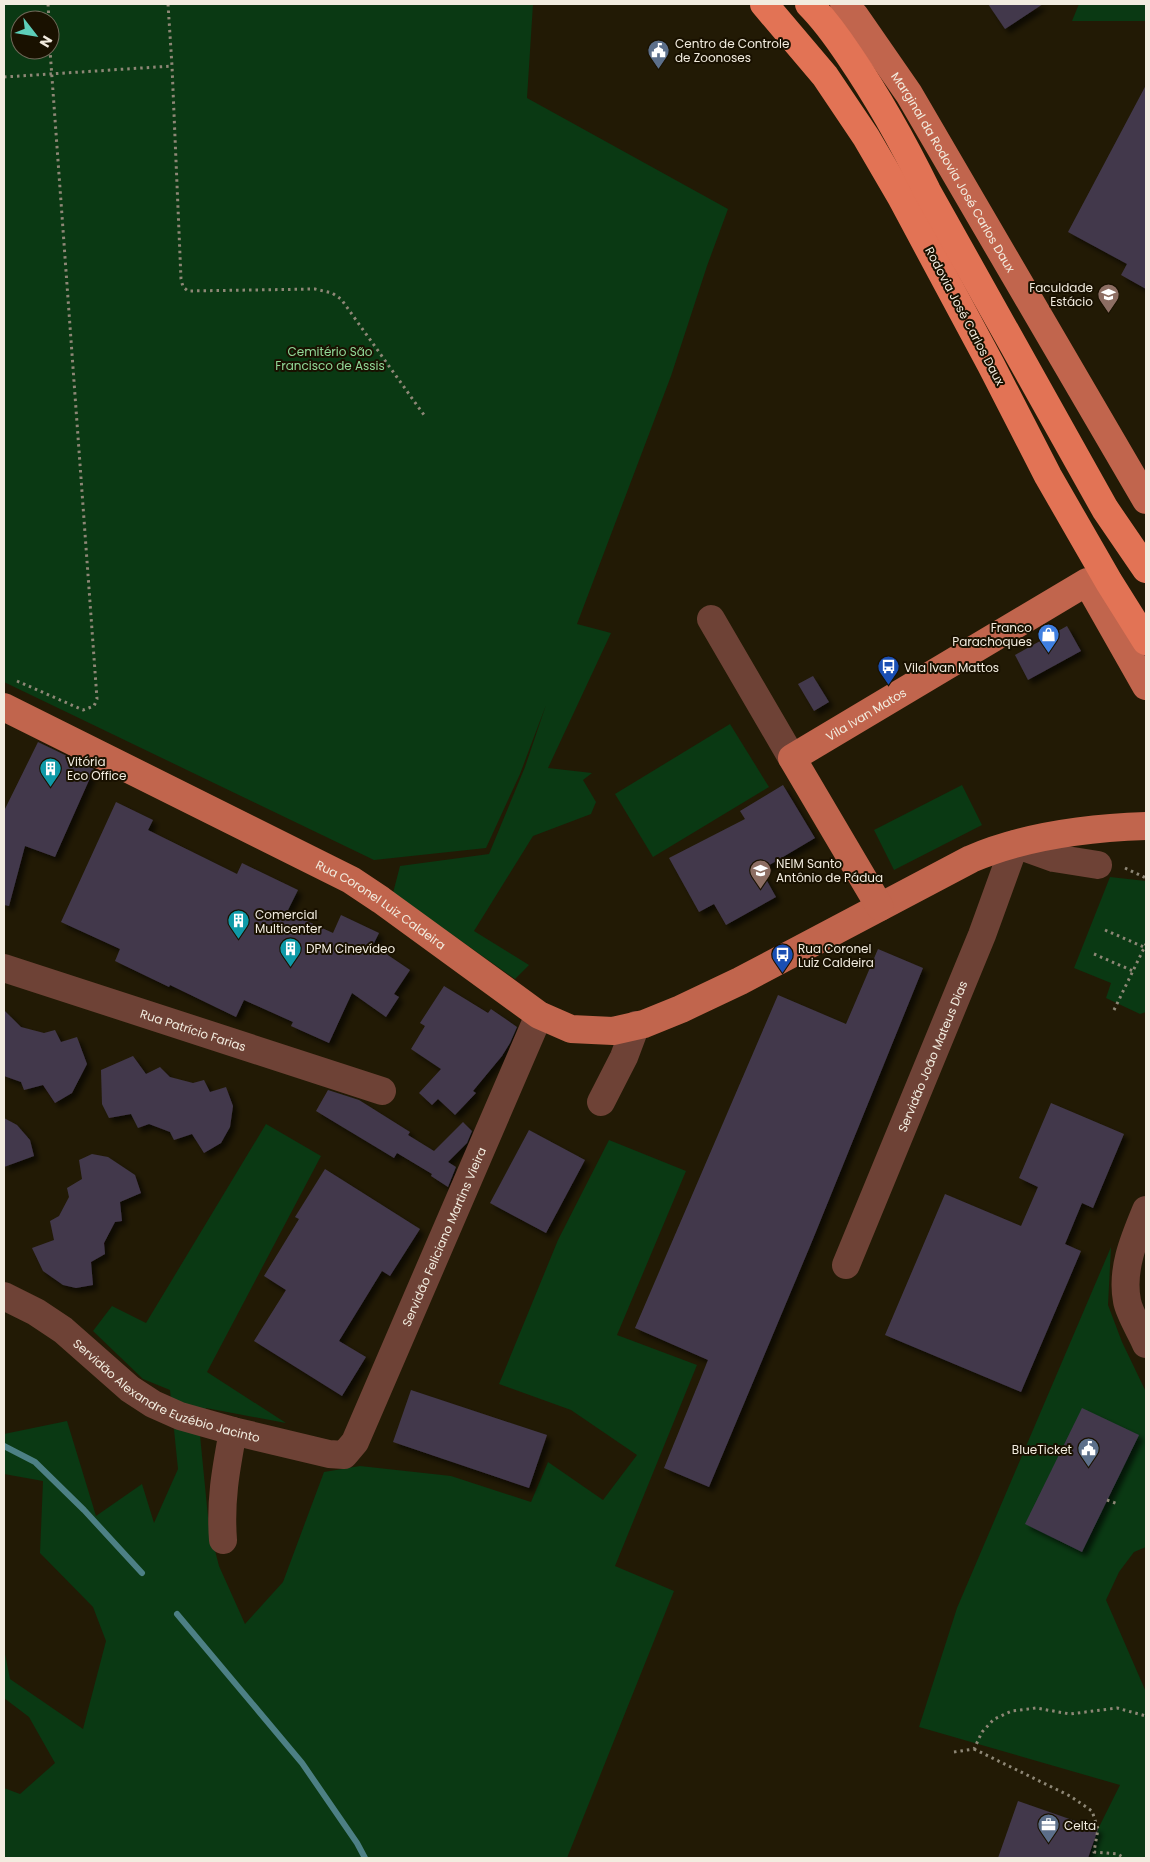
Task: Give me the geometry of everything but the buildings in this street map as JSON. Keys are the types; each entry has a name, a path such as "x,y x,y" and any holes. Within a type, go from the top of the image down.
{"highway":[{"name":"Rodovia José Carlos Daux","path":"764,4 825,76 866,137 901,197 964,314 1048,476 1109,582 1146,641"},
{"path":"809,4 836,36 869,84 1091,484 1146,568"},
{"path":"1048,476 1087,582"}],"main road":[{"name":"Marginal da Rodovia José Carlos Daux","path":"844,4 855,16 909,94 1146,500"},
{"path":"1087,582 1146,686"},
{"name":"Vila Ivan Matos","path":"792,758 1087,582"},
{"name":"Rua Coronel Luiz Caldeira","path":"4,707 351,880 539,1015 571,1029 613,1031 681,1009 740,981 971,859 995,849 1084,831 1114,827 1146,826"},
{"path":"792,758 880,907"}],"street":[{"path":"711,620 792,758"},
{"path":"1014,844 1054,858 1098,865"},
{"name":"Servidão João Mateus Dias","path":"846,1265 982,935 1014,844"},
{"name":"Rua Patrício Farias","path":"4,968 106,1012 382,1091"},
{"name":"Servidão Feliciano Martins Vieira","path":"344,1455 355,1442 539,1015"},
{"path":"601,1102 624,1057 636,1025"},
{"path":"1146,1210 1132,1243 1126,1268 1127,1302 1146,1344"},
{"name":"Servidão Alexandre Euzébio Jacinto","path":"4,1296 36,1312 63,1330 130,1389 152,1404 180,1416 233,1431 328,1454 344,1455"},
{"path":"223,1540 221,1511 233,1431"}],"path":[{"path":"168,4 181,280 183,286 188,291 315,289 332,293 341,299 424,415"},
{"path":"17,681 84,710 94,706 97,699 50,60"},
{"path":"4,77 172,66"},
{"path":"1125,868 1146,878"},
{"path":"1105,930 1146,946 1114,1010"},
{"path":"1094,954 1133,971"},
{"path":"1107,1500 1118,1504"},
{"path":"974,1749 982,1732 994,1719 1012,1711 1036,1708 1070,1714 1117,1708 1146,1716"},
{"path":"954,1752 974,1749 1070,1796 1092,1811 1098,1829 1094,1852 1118,1854 1124,1858"}],"green space":[{"name":"Cemitério São Francisco de Assis","path":"4,4 533,4 527,98 728,209 671,376 577,624 611,633 548,768 592,773 583,780 596,802 591,814 533,836 474,931 529,965 515,979 393,893 400,866 489,854 525,767 546,705 520,774 486,848 374,860 4,682"},
{"path":"1079,4 1146,4 1146,21 1072,21"},
{"path":"730,724 769,787 653,857 615,794"},
{"path":"962,785 982,825 894,870 874,830"},
{"path":"1110,877 1146,881 1146,1012 1140,1014 1106,998 1111,983 1074,968"},
{"path":"266,1124 321,1156 207,1372 286,1423 206,1408 199,1425 209,1527 219,1566 245,1624 283,1582 324,1472 360,1466 451,1476 531,1502 548,1462 603,1500 637,1455 571,1410 499,1384 558,1240 609,1140 686,1171 617,1335 697,1365 615,1566 674,1591 567,1858 4,1858 4,1788 20,1794 55,1763 29,1717 4,1698 4,1649 10,1679 83,1729 106,1641 93,1607 40,1553 43,1481 4,1474 4,1434 67,1421 96,1516 142,1484 154,1523 178,1469 170,1390 143,1379 93,1331 112,1306 146,1323"},
{"path":"1111,1247 1108,1305 1122,1342 1146,1392 1146,1547 1134,1552 1119,1572 1106,1600 1146,1692 1146,1858 1089,1858 1098,1829 1120,1785 919,1727 957,1608"}],"waterway":[{"path":"4,1446 35,1462 84,1510 142,1573"},
{"path":"177,1614 302,1763 357,1843 365,1858"}],"place":[{"name":"Centro de Controle de Zoonoses","path":"659,69"},
{"name":"Faculdade Estácio","path":"1109,313"},
{"name":"Franco Parachoques","path":"1048,653"},
{"name":"Vila Ivan Mattos","path":"888,686"},
{"name":"Vitória Eco Office","path":"51,787"},
{"name":"NEIM Santo Antônio de Pádua","path":"760,889"},
{"name":"Comercial Multicenter","path":"239,940"},
{"name":"DPM Cinevídeo","path":"290,967"},
{"name":"Rua Coronel Luiz Caldeira","path":"782,974"},
{"name":"BlueTicket","path":"1088,1468"},
{"name":"Celta","path":"1048,1844"}]}
